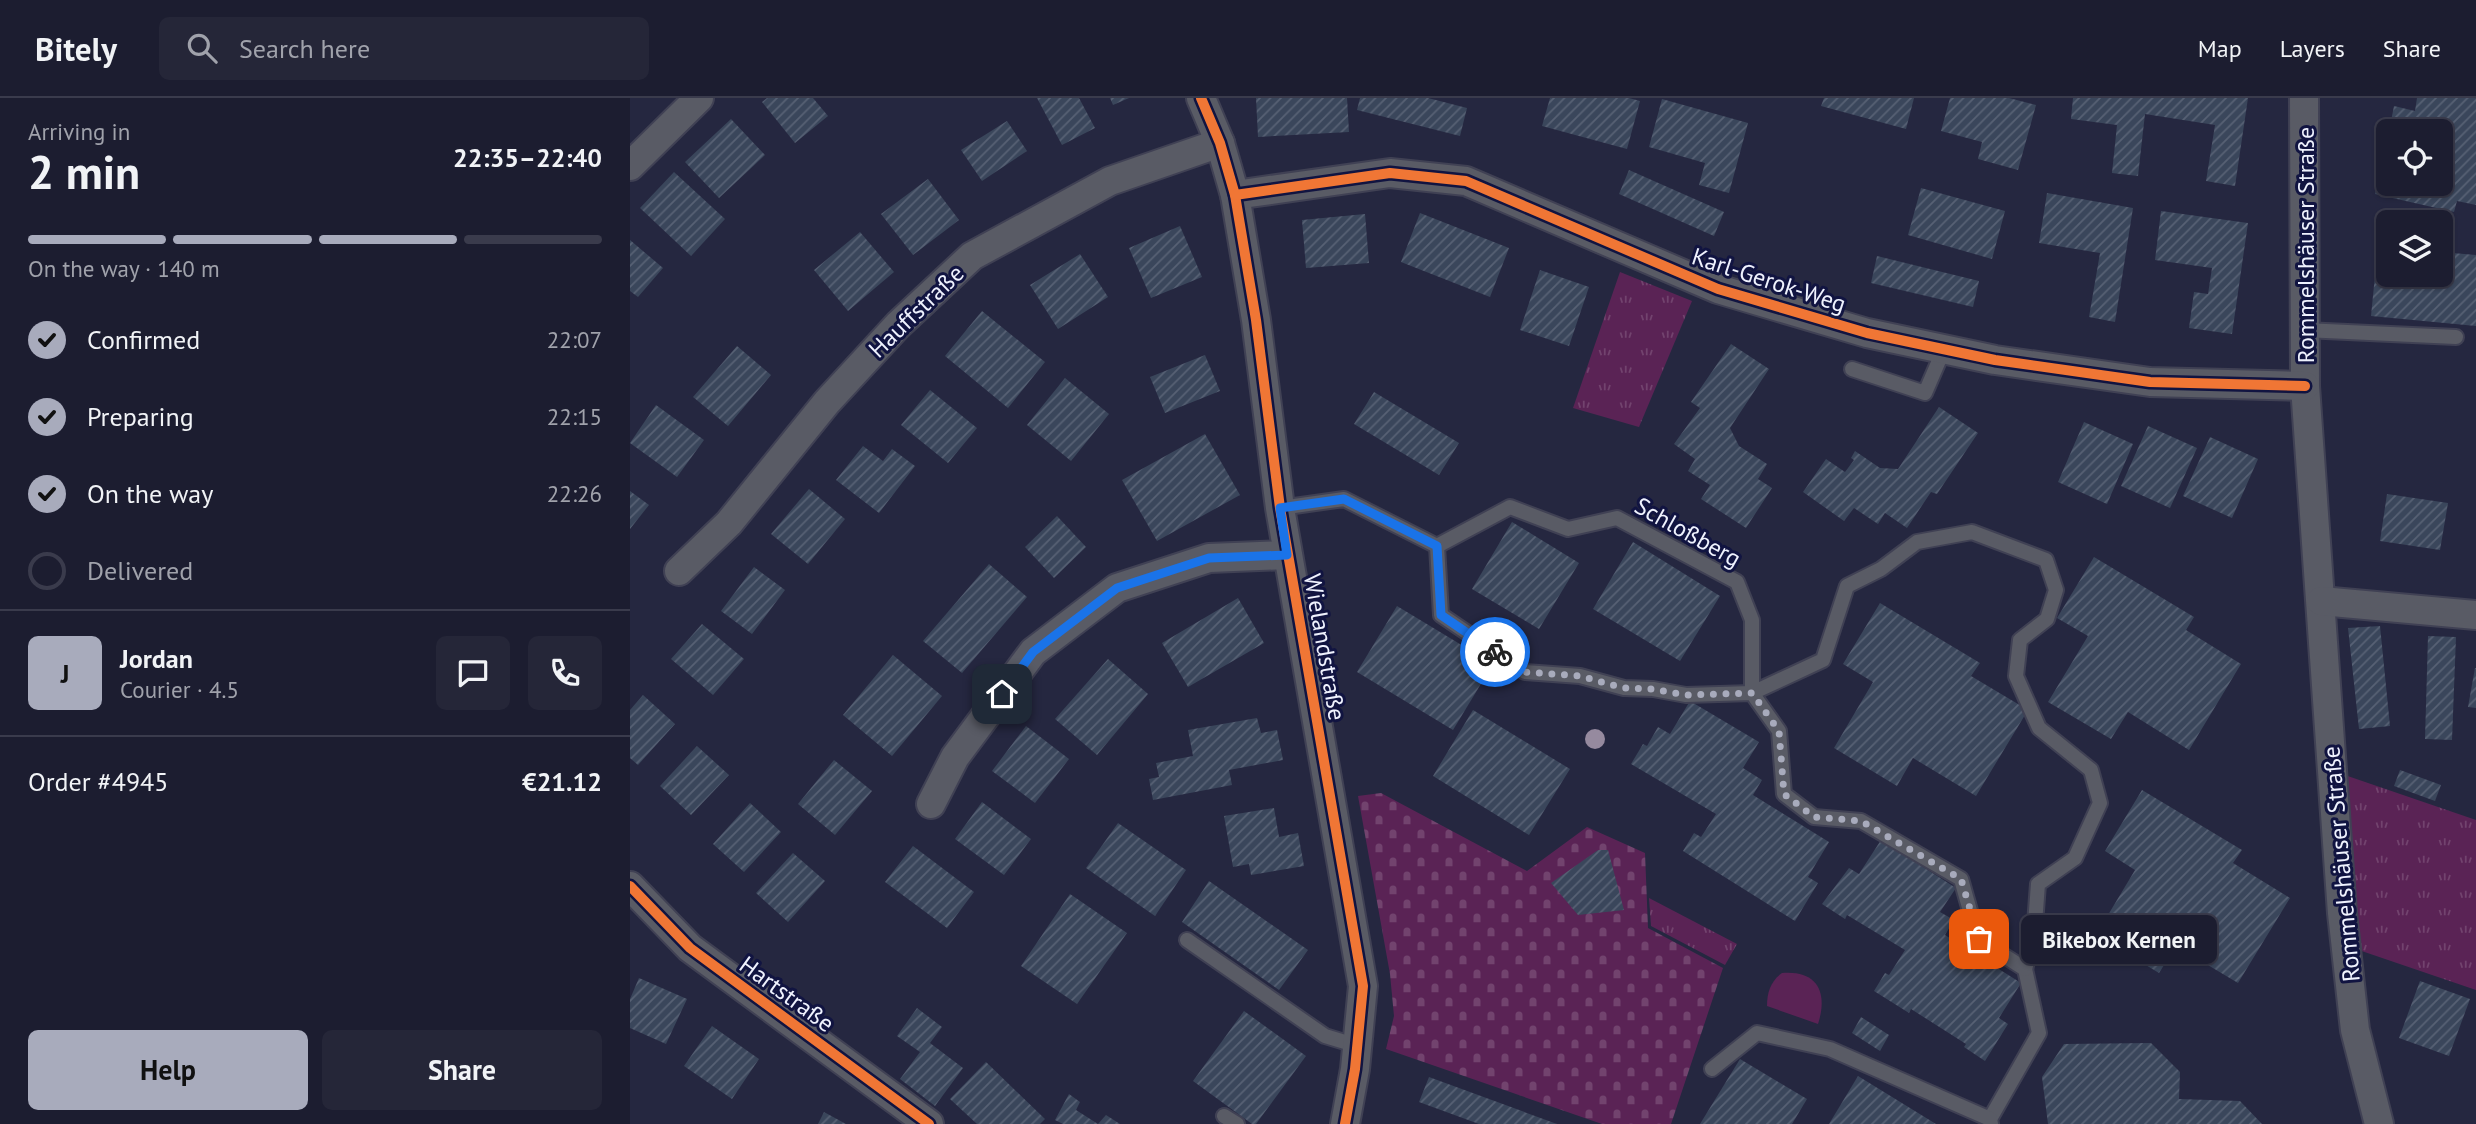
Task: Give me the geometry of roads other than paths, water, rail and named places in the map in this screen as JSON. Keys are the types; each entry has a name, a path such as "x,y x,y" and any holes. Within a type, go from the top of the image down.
{"street":[{"path":"630,166 699,98"},
{"name":"Wielandstraße","path":"1201,98 1220,143 1235,195 1256,320 1287,555 1363,986 1358,1045 1345,1124"},
{"name":"Rommelshäuser Straße","path":"2305,98 2305,386 2342,913 2355,1030 2379,1124"},
{"name":"Hauffstraße","path":"679,571 729,523 827,402 889,335 972,257 1110,181 1220,143"},
{"name":"Karl-Gerok-Weg","path":"1235,195 1390,173 1466,181 1718,289 1867,333 1995,360 2150,382 2305,386"},
{"path":"931,804 956,757 1033,652 1117,588 1209,558 1287,555"},
{"path":"2322,601 2476,615"},
{"name":"Hartstraße","path":"630,886 690,948 929,1124"}],"lane":[{"path":"2304,330 2456,337"},
{"path":"1852,369 1924,393 1944,349"},
{"path":"1280,508 1344,499 1437,546 1441,615 1525,672 1580,676 1623,688 1653,689 1686,695 1752,693 1823,660 1847,586 1881,569 1917,541 1972,531 2046,560 2056,590 2047,619 2020,640 2016,676 2039,728 2091,770 2100,803 2075,858 2038,884 2034,937 2025,970 2039,1033 1990,1121 1830,1049 1757,1033 1713,1069"},
{"name":"Schloßberg","path":"1437,546 1510,506 1568,529 1617,518 1737,582 1752,620 1752,693"},
{"path":"1752,693 1779,731 1784,794 1814,817 1861,821 1961,879 1979,939 2025,970"},
{"path":"1187,940 1325,1036 1358,1045"}],"place":[{"name":"Bikebox Kernen","path":"1979,939"}]}
